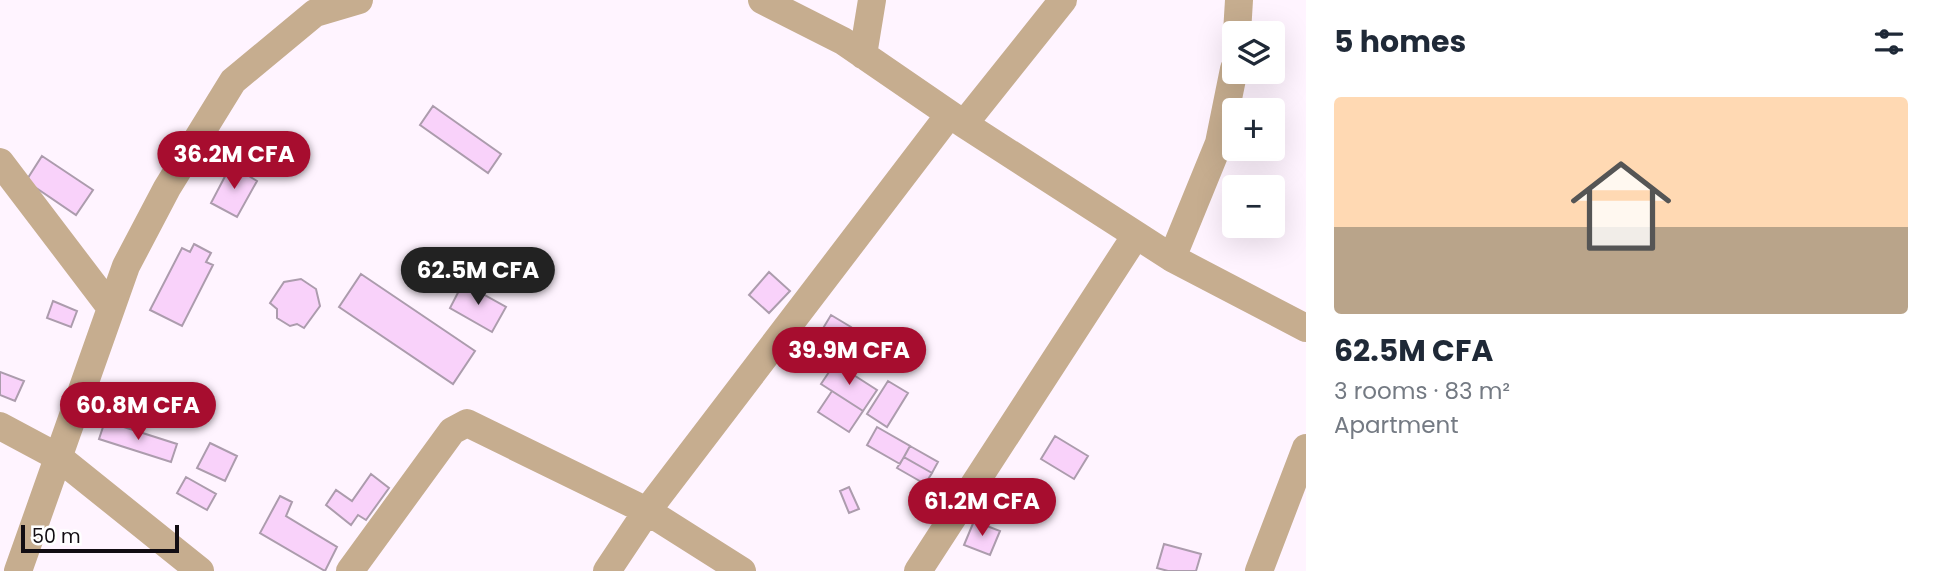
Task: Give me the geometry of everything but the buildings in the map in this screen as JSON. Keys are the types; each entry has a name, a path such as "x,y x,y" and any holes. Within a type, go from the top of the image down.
{"street":[{"path":"23,569 58,457 126,267 167,188 233,81 320,7 359,0"},
{"path":"762,0 843,41 956,119 1172,258 1306,328"},
{"path":"863,55 872,0"},
{"path":"607,571 647,511 956,119 1062,0"},
{"path":"1238,21 1239,0"},
{"path":"1172,258 1219,143 1231,84"},
{"path":"0,162 111,308"},
{"path":"918,571 1136,235"},
{"path":"350,571 453,430 467,424 647,511 742,571"},
{"path":"0,426 58,457 200,571"},
{"path":"1259,571 1306,448"}]}
